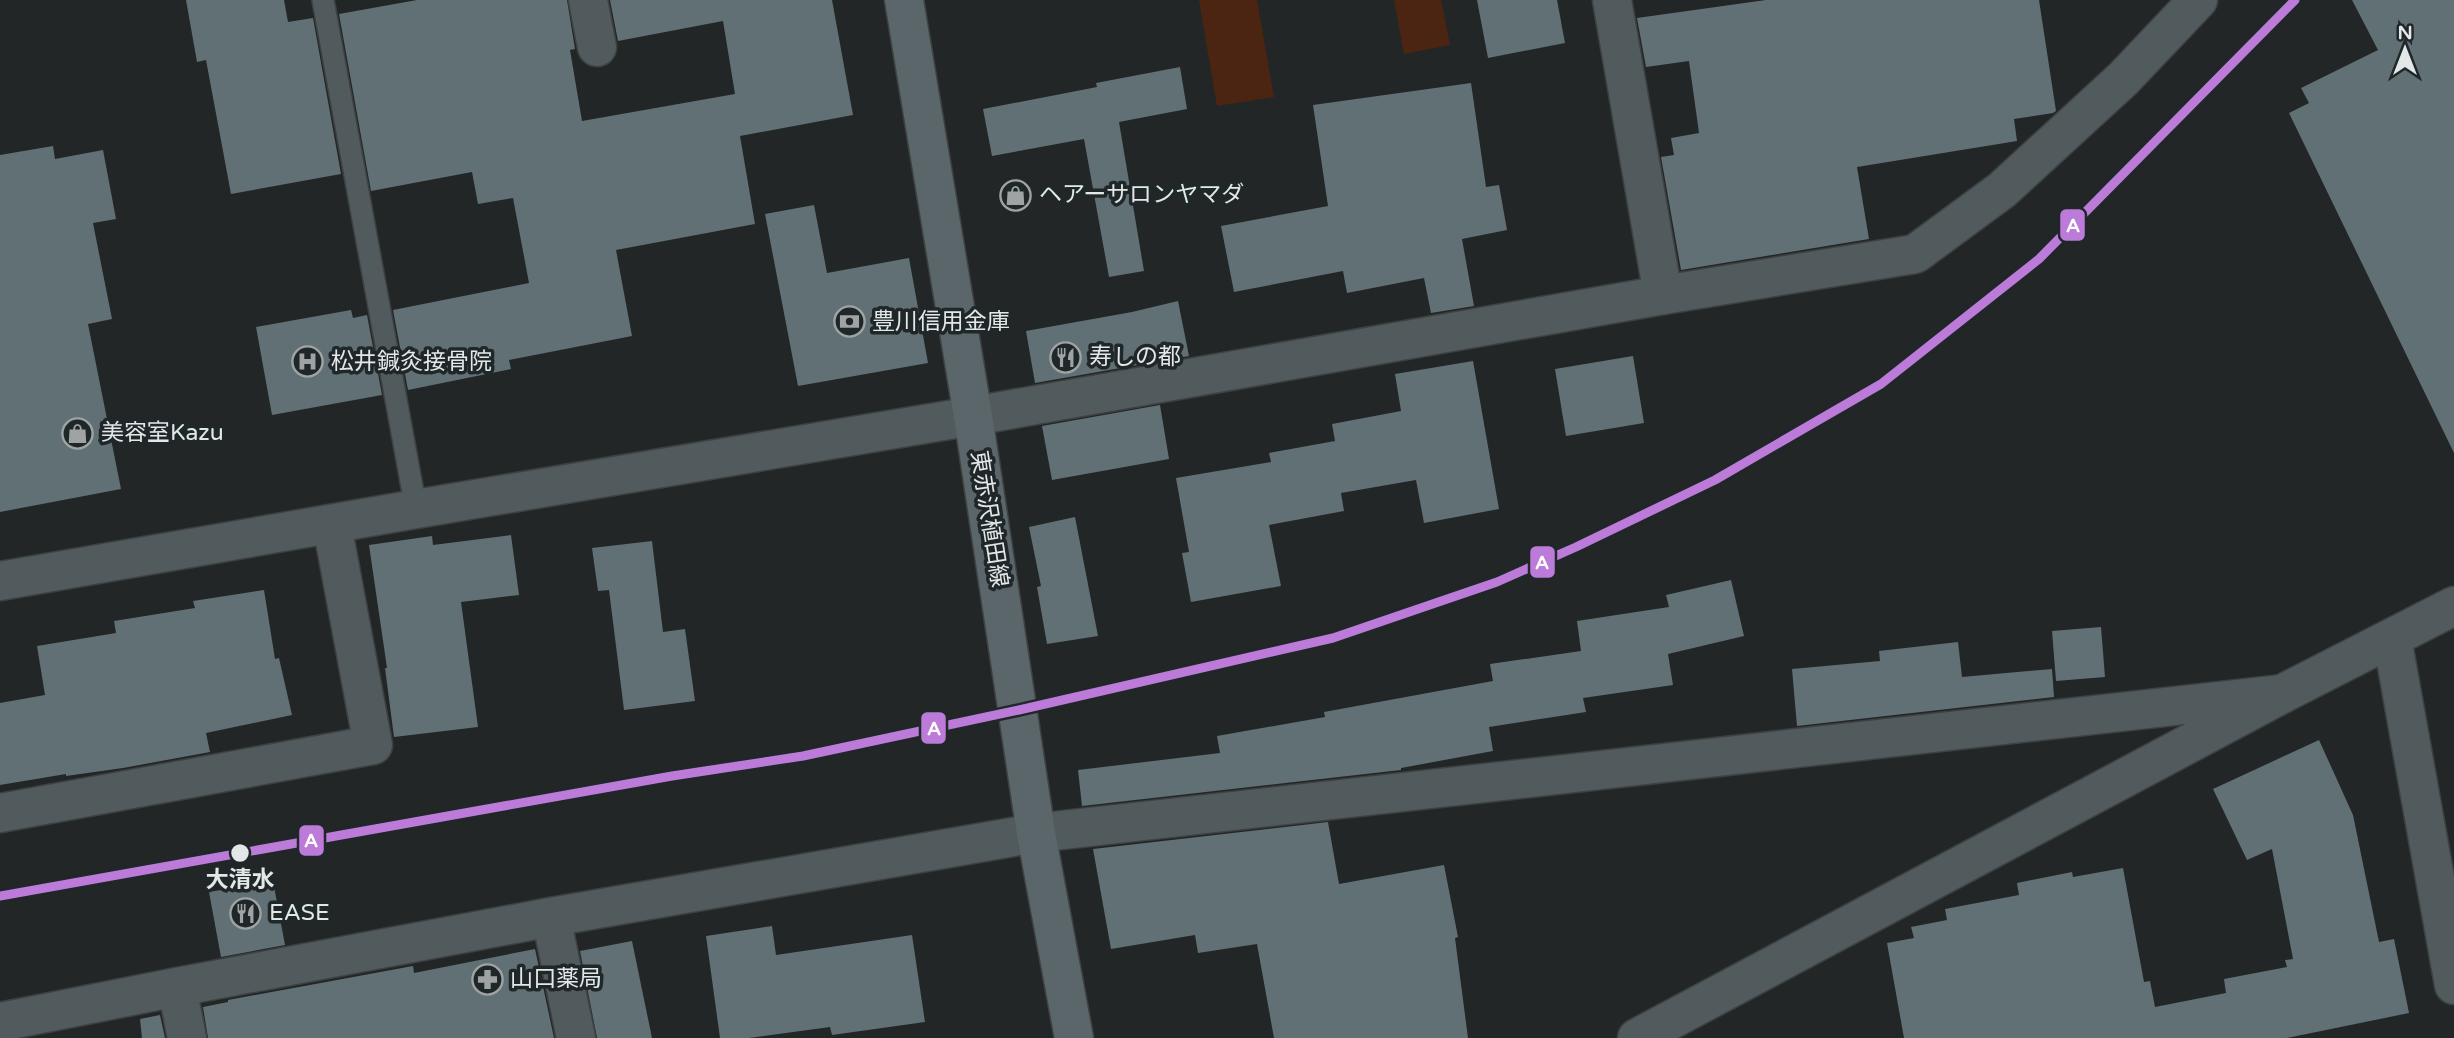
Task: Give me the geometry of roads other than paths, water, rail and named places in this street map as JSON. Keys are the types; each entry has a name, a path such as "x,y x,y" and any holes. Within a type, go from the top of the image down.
{"main road":[{"name":"東赤沢植田線","path":"904,0 973,416 1036,833 1074,1038"}],"street":[{"path":"588,0 597,47"},
{"path":"1612,0 1662,295"},
{"path":"0,581 973,416 1662,295 1915,254 2002,190 2123,79 2198,0"},
{"path":"0,813 373,745 332,525"},
{"path":"1637,1038 2282,694 2454,606"},
{"path":"2392,638 2446,899 2454,985"},
{"path":"0,1022 551,917 1036,833 2282,694"},
{"path":"551,917 576,1038"},
{"path":"177,987 187,1038"}],"lane":[{"path":"323,0 415,509"}],"place":[{"name":"ヘアーサロンヤマダ","path":"1016,195"},
{"name":"豊川信用金庫","path":"849,322"},
{"name":"寿しの都","path":"1066,357"},
{"name":"松井鍼灸接骨院","path":"308,362"},
{"name":"美容室Kazu","path":"78,433"},
{"name":"大清水","path":"240,853"},
{"name":"EASE","path":"246,913"},
{"name":"山口薬局","path":"487,979"}]}
